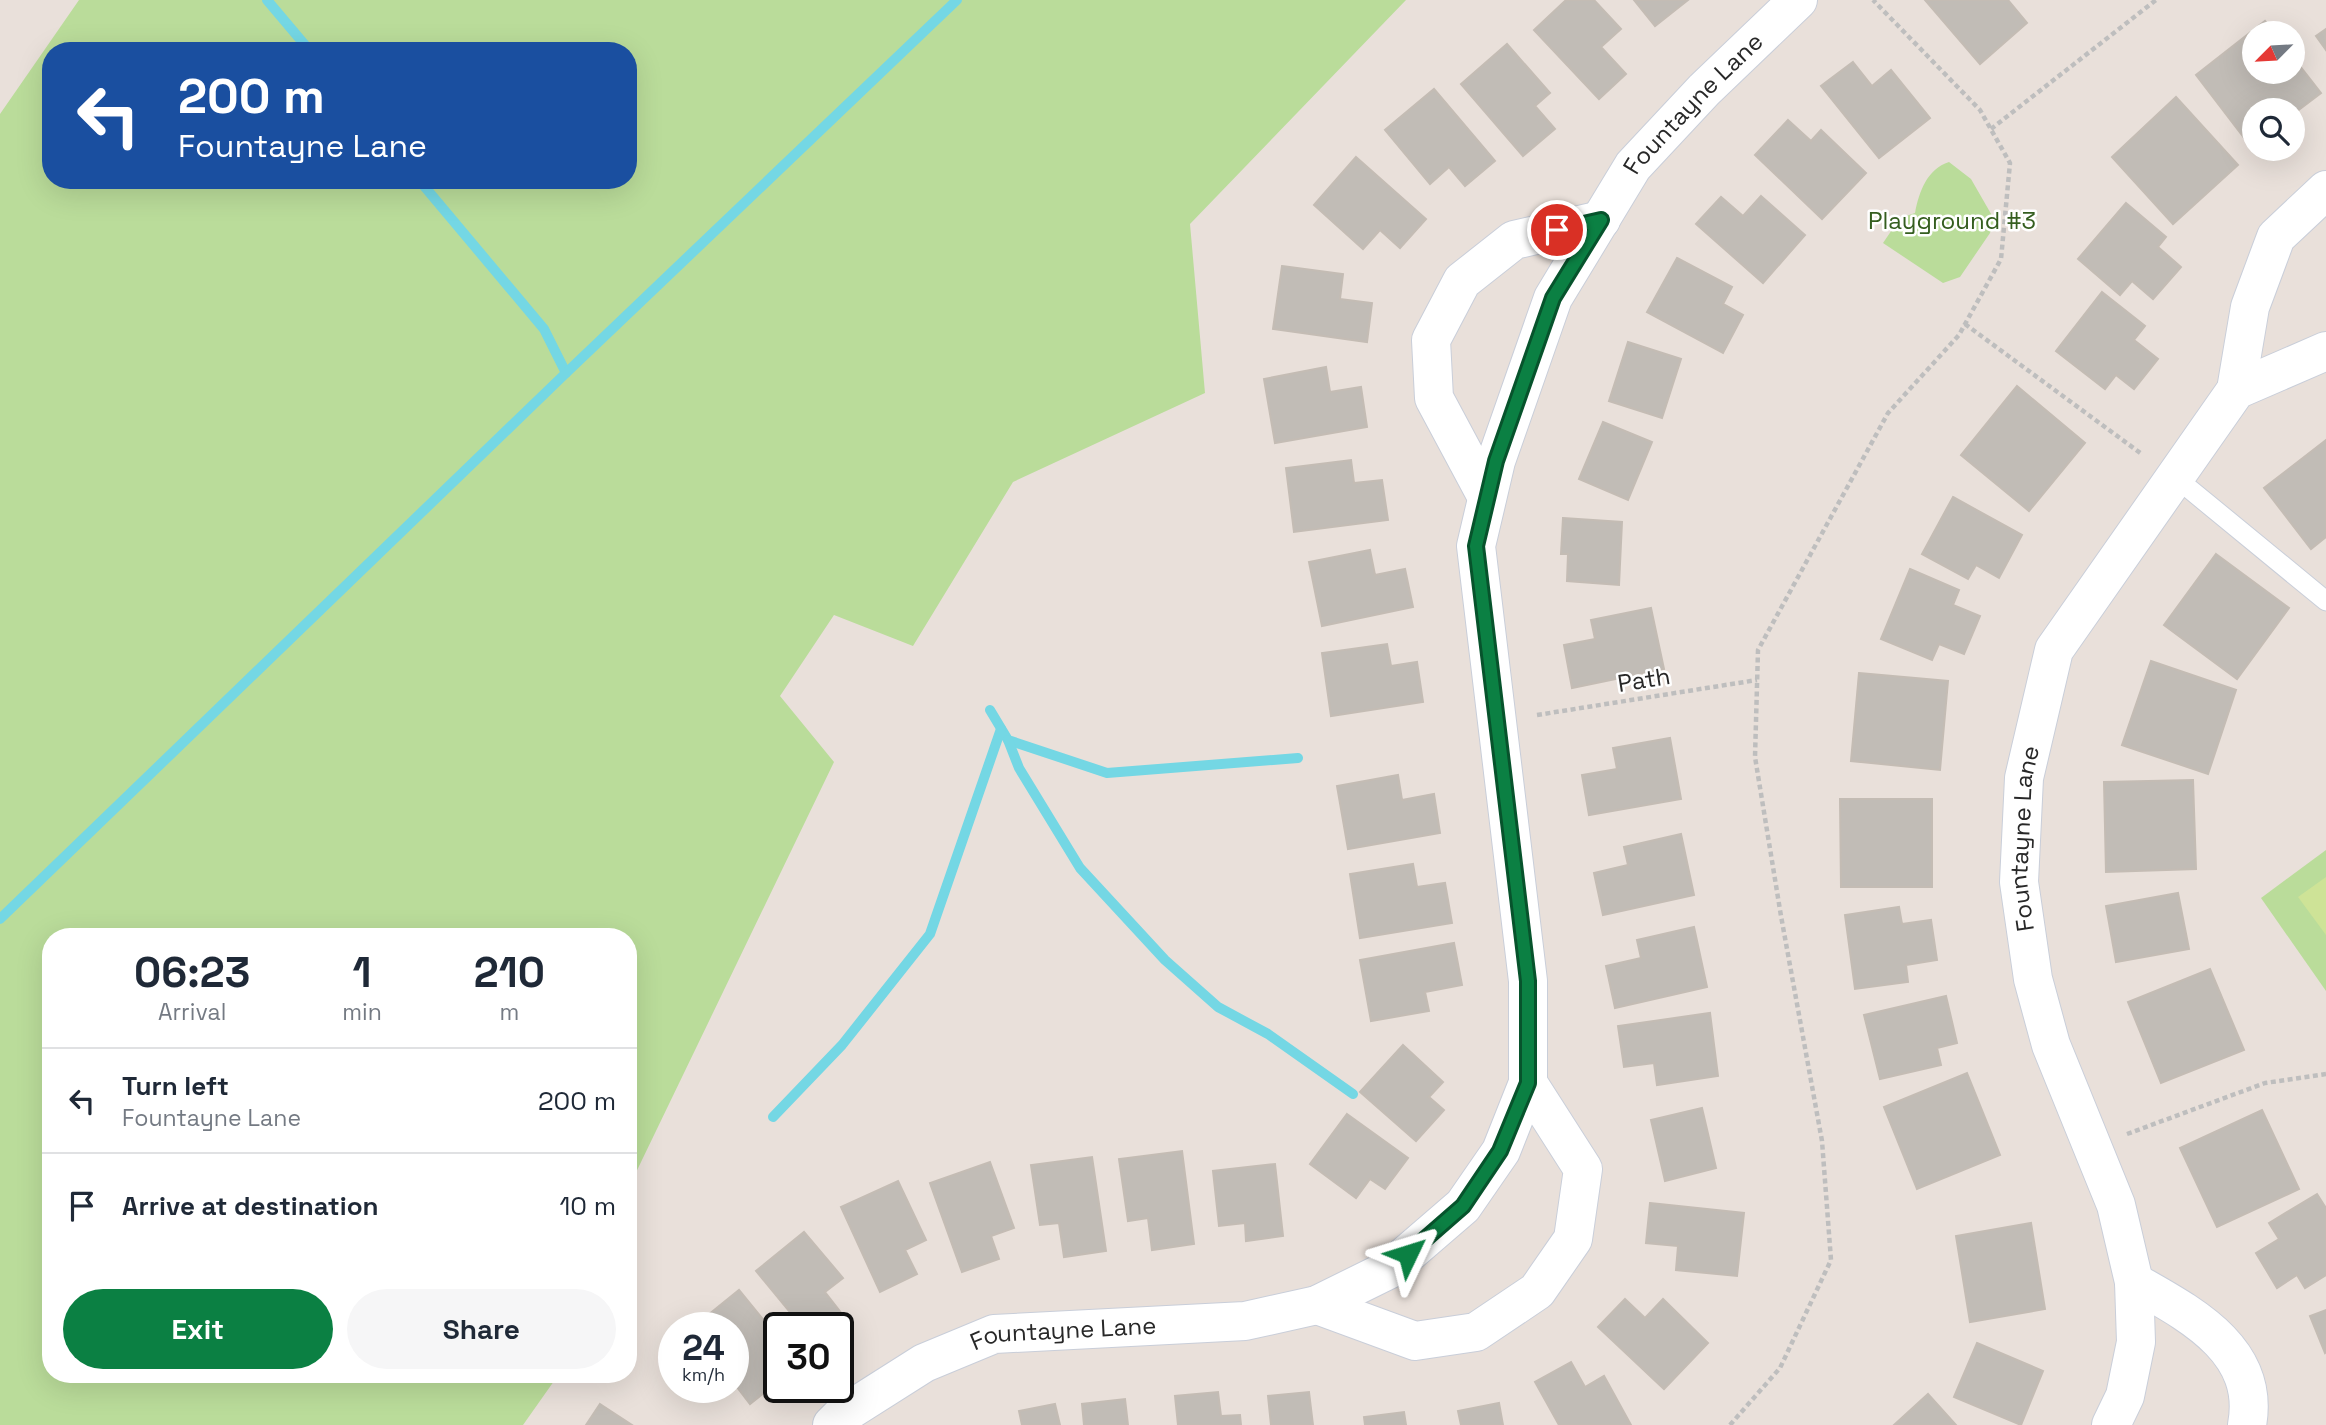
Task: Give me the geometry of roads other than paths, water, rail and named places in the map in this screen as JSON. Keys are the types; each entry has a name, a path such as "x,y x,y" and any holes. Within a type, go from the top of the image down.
{"street":[{"name":"Fountayne Lane","path":"832,1425 842,1415 923,1363 994,1334 1245,1321 1317,1305 1390,1269 1463,1206 1500,1151 1528,1083 1528,981 1476,546 1496,461 1553,298 1633,166 1704,90 1798,0"},
{"path":"2236,390 2250,307 2276,237 2326,190"},
{"path":"1488,497 1434,398 1431,340 1462,281 1514,240 1601,220"},
{"path":"2236,390 2326,351"},
{"name":"Fountayne Lane","path":"2111,1425 2125,1396 2136,1342 2134,1282 2116,1205 2051,1045 2033,979 2019,882 2024,778 2054,650 2236,390"},
{"path":"1317,1305 1415,1341 1476,1332 1537,1291 1573,1238 1583,1169 1528,1083"},
{"path":"2134,1282 2203,1324 2223,1342 2237,1363 2246,1389 2248,1425"}],"lane":[{"path":"2175,477 2326,601"}],"waterway":[{"path":"267,0 302,42"},
{"path":"0,919 957,0"},
{"path":"427,189 544,329 566,373"},
{"path":"990,710 1008,740 1107,773 1298,758"},
{"path":"773,1117 842,1045 930,934 1001,729"},
{"path":"1008,740 1019,768 1080,868 1165,960 1218,1007 1268,1034 1353,1094"}],"park label":[{"name":"Playground #3","path":"1952,221"}]}
